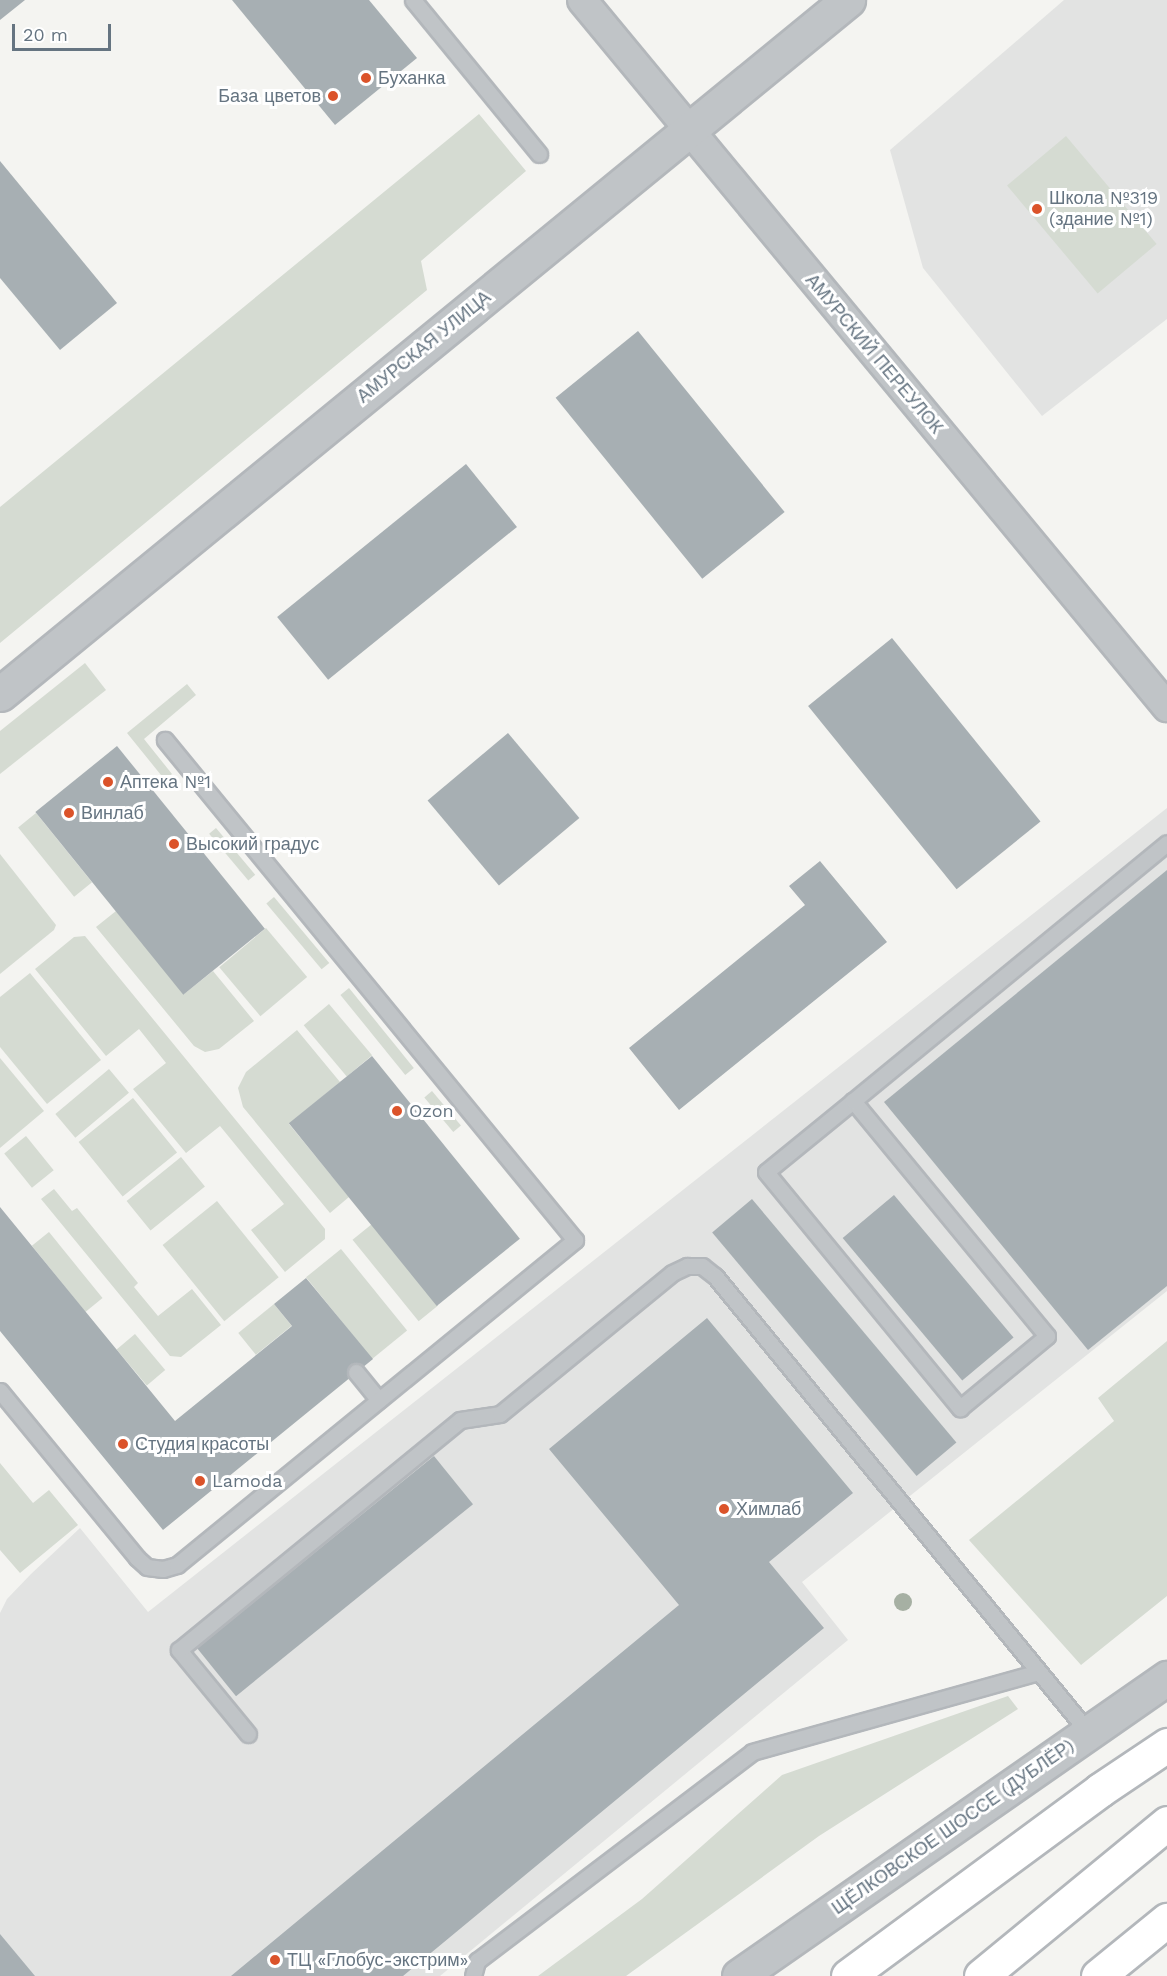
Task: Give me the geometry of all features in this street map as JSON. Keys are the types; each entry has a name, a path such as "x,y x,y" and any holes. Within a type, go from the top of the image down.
{"main road":[{"path":"848,1976 1100,1790 1167,1745"},
{"path":"981,1976 1167,1823"},
{"path":"1098,1976 1167,1920"}],"street":[{"name":"АМУРСКИЙ ПЕРЕУЛОК","path":"582,0 1167,707"},
{"name":"АМУРСКАЯ УЛИЦА","path":"0,694 848,0"},
{"name":"ЩЁЛКОВСКОЕ ШОССЕ (ДУБЛЁР)","path":"739,1976 1167,1678"}],"lane":[{"path":"413,0 539,154"},
{"path":"0,1391 137,1558 147,1568 163,1569 177,1565 575,1240 165,740"},
{"path":"853,1101 1047,1336 960,1408 766,1172 1167,843"},
{"path":"248,1734 179,1650 460,1420 500,1414 672,1273 687,1266 702,1266 715,1276 1089,1733"},
{"path":"356,1372 379,1400"},
{"path":"473,1976 477,1961 752,1752 1038,1672"}],"shaded area":[{"name":"Школа №319 (здание №1)","path":"1064,0 1167,0 1167,319 1042,416 923,268 890,150"},
{"path":"479,114 526,171 421,261 427,290 0,643 0,507"},
{"path":"1066,136 1157,244 1098,294 1007,185"},
{"path":"85,663 106,690 0,774 0,731"},
{"path":"187,684 196,695 144,739 172,774 165,780 127,733"},
{"path":"1167,808 1167,1291 802,1582 848,1640 440,1976 0,1976 0,1613 7,1599 31,1574 80,1528 148,1612"},
{"path":"36,813 92,882 74,897 18,827"},
{"path":"216,828 255,875 248,881 209,834"},
{"path":"0,854 56,925 54,930 0,974"},
{"path":"274,897 329,963 322,969 266,903"},
{"path":"116,911 184,994 213,971 254,1021 219,1049 205,1052 194,1046 96,927"},
{"path":"266,928 307,977 260,1016 219,967"},
{"path":"85,936 325,1229 325,1239 285,1272 251,1230 284,1204 220,1126 186,1153 133,1089 166,1063 139,1029 106,1056 35,969 74,937"},
{"path":"30,973 101,1060 47,1104 0,1047 0,997"},
{"path":"349,988 414,1068 405,1075 340,995"},
{"path":"329,1004 372,1055 347,1077 304,1025"},
{"path":"297,1030 340,1082 289,1124 349,1197 330,1213 243,1107 238,1088 246,1072"},
{"path":"0,1058 44,1111 0,1148"},
{"path":"109,1069 129,1093 75,1138 55,1114"},
{"path":"432,1091 461,1125 453,1132 424,1097"},
{"path":"133,1098 177,1152 123,1196 79,1142"},
{"path":"26,1136 54,1170 32,1188 4,1154"},
{"path":"181,1157 205,1187 151,1231 127,1201"},
{"path":"54,1189 72,1211 77,1208 138,1283 134,1287 158,1316 192,1289 221,1325 181,1357 170,1356 41,1199"},
{"path":"217,1201 279,1277 224,1321 163,1245"},
{"path":"372,1224 438,1306 419,1321 353,1240"},
{"path":"49,1232 102,1298 85,1312 32,1246"},
{"path":"341,1249 407,1331 372,1359 306,1277"},
{"path":"274,1304 292,1326 256,1355 238,1333"},
{"path":"135,1334 165,1370 147,1385 117,1349"},
{"path":"1167,1341 1167,1596 1081,1665 969,1540 1114,1421 1098,1398"},
{"path":"0,1463 33,1503 49,1490 78,1525 20,1573 0,1550"},
{"path":"1008,1696 1018,1709 819,1836 626,1976 538,1976 642,1899 782,1775"}],"building":[{"path":"0,0 25,0 0,20"},
{"path":"232,0 369,0 417,58 335,125"},
{"path":"0,161 117,303 60,350 0,278"},
{"path":"638,331 785,512 702,579 556,398"},
{"path":"466,464 517,527 328,680 277,617"},
{"path":"892,638 1041,821 957,889 808,706"},
{"path":"508,733 579,818 499,886 428,800"},
{"path":"117,746 265,929 183,995 35,812"},
{"path":"820,861 887,942 679,1110 629,1048 805,905 789,886"},
{"path":"1167,870 1167,1286 1088,1350 884,1102"},
{"path":"372,1056 520,1239 437,1306 289,1123"},
{"path":"894,1195 1014,1337 962,1381 843,1238"},
{"path":"752,1199 956,1443 917,1476 712,1232"},
{"path":"0,1207 175,1421 292,1326 274,1304 306,1278 373,1359 163,1530 0,1331"},
{"path":"707,1318 853,1493 769,1562 824,1628 403,1976 231,1976 679,1605 549,1449"},
{"path":"434,1456 473,1504 236,1696 197,1648"},
{"path":"0,1934 35,1976 0,1976"}],"place":[{"name":"Буханка","path":"366,78"},
{"name":"База цветов","path":"333,96"},
{"name":"Школа №319 (здание №1)","path":"1037,209"},
{"name":"Аптека №1","path":"108,782"},
{"name":"Винлаб","path":"69,813"},
{"name":"Высокий градус","path":"174,844"},
{"name":"Ozon","path":"397,1111"},
{"name":"Студия красоты","path":"123,1444"},
{"name":"Lamoda","path":"200,1481"},
{"name":"Химлаб","path":"724,1509"},
{"name":"ТЦ «Глобус-экстрим»","path":"275,1960"}]}
